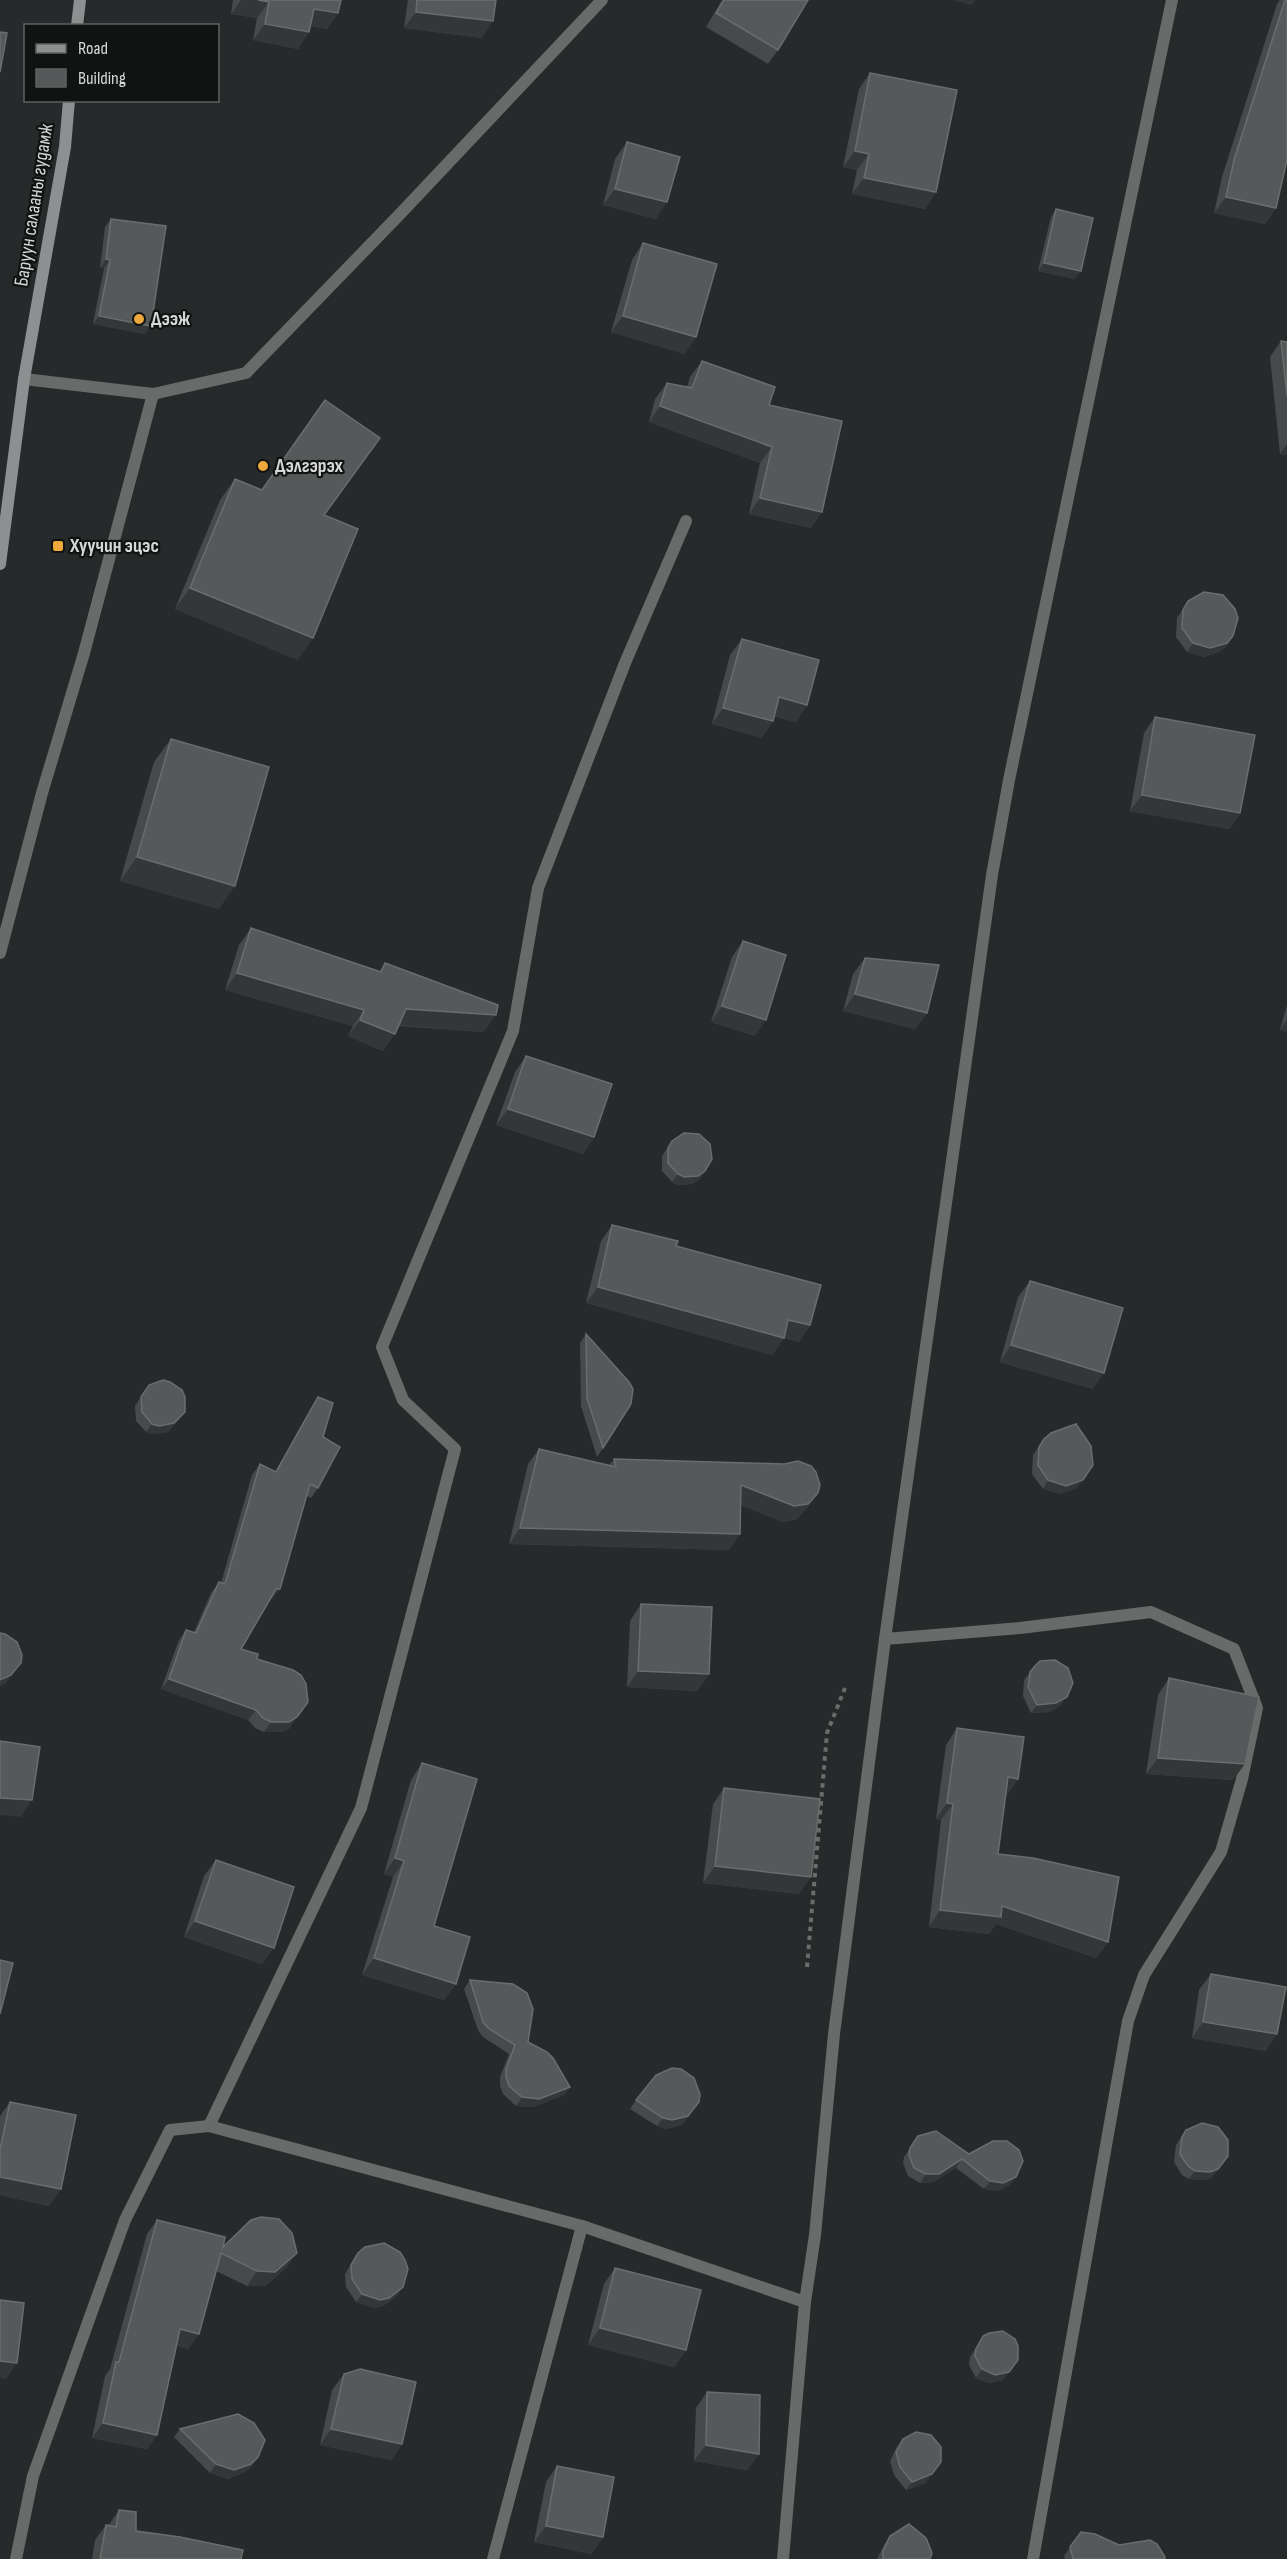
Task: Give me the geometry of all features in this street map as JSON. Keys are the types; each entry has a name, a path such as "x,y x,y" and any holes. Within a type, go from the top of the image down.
{"main road":[{"path":"77,24 80,0"},
{"name":"Баруун салааны гудамж","path":"0,564 24,380 65,147 69,102"}],"street":[{"path":"24,380 153,394 246,373 602,0"},
{"path":"783,2559 805,2302 815,2235 834,2034 885,1639 992,874 1011,769 1172,0"},
{"path":"0,952 153,394"},
{"path":"209,2126 361,1808 455,1449 403,1400 382,1347 513,1031 538,888 625,663 686,521"},
{"path":"885,1639 1020,1628 1151,1612 1234,1650 1257,1708 1242,1779 1221,1852 1144,1975 1128,2021 1034,2559"},
{"path":"16,2559 33,2476 125,2220 170,2130 209,2126 582,2226 805,2302"},
{"path":"493,2559 582,2226"}],"building":[{"path":"258,0 341,0 338,13 314,9 309,32 265,24 269,2"},
{"path":"417,0 496,0 493,21 416,12"},
{"path":"724,0 808,0 778,50 716,13"},
{"path":"1285,0 1287,0 1287,160 1276,208 1226,197 1234,160"},
{"path":"0,32 7,33 0,72"},
{"path":"870,73 957,90 936,192 864,178 869,154 855,151"},
{"path":"627,142 680,157 667,202 615,189"},
{"path":"1056,209 1093,218 1081,271 1044,263"},
{"path":"111,219 166,226 151,326 99,316 110,260 106,259"},
{"path":"643,243 717,264 696,337 623,316"},
{"path":"1281,341 1287,342 1287,396"},
{"path":"702,361 775,387 769,405 842,421 822,512 760,498 772,447 660,406 667,383 692,388"},
{"path":"325,400 380,438 324,515 358,529 313,638 190,588 235,479 262,490"},
{"path":"1204,592 1223,595 1235,609 1238,618 1233,636 1227,643 1210,648 1193,643 1182,628 1183,610 1188,601"},
{"path":"742,639 819,660 807,705 779,697 773,721 723,708"},
{"path":"1155,717 1255,735 1240,813 1142,795"},
{"path":"171,739 269,767 235,886 137,857"},
{"path":"251,928 381,972 385,963 498,1005 496,1015 406,1009 395,1034 360,1020 364,1010 237,973"},
{"path":"743,941 786,955 766,1020 722,1006"},
{"path":"865,958 939,965 927,1013 855,994"},
{"path":"526,1056 612,1084 594,1137 508,1109"},
{"path":"684,1133 699,1134 710,1144 712,1159 705,1171 698,1176 684,1177 668,1163 668,1148 672,1141"},
{"path":"612,1225 678,1241 676,1246 821,1285 810,1325 788,1320 784,1338 598,1287"},
{"path":"1030,1281 1123,1308 1104,1373 1011,1345"},
{"path":"586,1334 633,1389 631,1404 603,1448 587,1398"},
{"path":"163,1380 182,1390 185,1397 185,1412 174,1423 159,1426 152,1424 142,1412 141,1397 149,1385"},
{"path":"318,1397 333,1403 323,1437 340,1447 318,1488 310,1484 280,1589 276,1589 241,1649 258,1654 257,1659 293,1670 301,1675 306,1684 308,1702 297,1717 289,1722 271,1722 263,1718 256,1710 169,1679 186,1630 196,1633 219,1582 225,1584 260,1464 276,1472"},
{"path":"1076,1424 1091,1446 1093,1465 1083,1480 1066,1486 1048,1480 1038,1465 1039,1447 1051,1433"},
{"path":"539,1449 616,1467 614,1459 784,1464 798,1461 811,1466 816,1472 820,1485 818,1493 808,1504 794,1506 741,1485 740,1534 520,1528"},
{"path":"641,1604 712,1607 709,1674 638,1671"},
{"path":"0,1633 17,1642 22,1655 21,1663 11,1675 0,1680"},
{"path":"1055,1660 1068,1668 1073,1683 1067,1697 1056,1703 1037,1705 1028,1687 1030,1672 1040,1661"},
{"path":"1169,1678 1259,1697 1245,1764 1158,1758"},
{"path":"957,1728 1024,1737 1018,1779 1008,1777 998,1854 1033,1858 1119,1877 1108,1942 1002,1906 1001,1917 940,1910 953,1804 947,1803"},
{"path":"0,1741 40,1747 32,1800 0,1798"},
{"path":"422,1763 477,1779 434,1926 470,1937 456,1984 374,1958 404,1861 395,1858"},
{"path":"724,1788 820,1799 811,1877 715,1866"},
{"path":"216,1860 294,1887 274,1948 195,1921"},
{"path":"0,1960 13,1963 0,2014"},
{"path":"1211,1974 1286,1987 1277,2034 1203,2022"},
{"path":"470,1980 513,1984 527,1993 533,2009 528,2042 547,2052 553,2058 570,2087 539,2099 522,2097 509,2086 506,2069 515,2045 488,2028 483,2022"},
{"path":"672,2068 681,2069 694,2078 700,2094 699,2102 688,2116 672,2120 663,2118 636,2100 656,2075"},
{"path":"10,2102 76,2115 61,2189 0,2177 0,2150"},
{"path":"1202,2123 1218,2127 1228,2140 1228,2156 1218,2169 1210,2172 1195,2171 1188,2166 1180,2154 1182,2137 1186,2130"},
{"path":"936,2131 969,2154 993,2141 1007,2141 1019,2150 1023,2161 1016,2177 1003,2183 990,2181 962,2159 939,2174 926,2174 914,2168 909,2155 910,2148 918,2136"},
{"path":"261,2217 279,2219 292,2233 297,2253 275,2272 257,2271 221,2253 199,2334 180,2329 157,2435 103,2423 116,2362 119,2362 157,2220 225,2237 223,2247 251,2220"},
{"path":"384,2243 400,2252 408,2269 403,2287 389,2298 380,2300 362,2294 352,2279 351,2265 358,2253 365,2247"},
{"path":"615,2268 701,2290 686,2350 600,2328"},
{"path":"0,2300 24,2303 17,2363 0,2361"},
{"path":"1003,2331 1015,2339 1018,2346 1018,2360 1009,2372 995,2375 982,2369 975,2356 976,2349 983,2336"},
{"path":"360,2369 416,2382 402,2444 331,2429 344,2374"},
{"path":"707,2392 760,2395 759,2454 706,2445"},
{"path":"238,2414 254,2423 265,2440 258,2457 251,2464 234,2470 216,2464 180,2429"},
{"path":"916,2432 931,2435 941,2447 941,2462 932,2474 912,2482 900,2467 896,2452 903,2439"},
{"path":"557,2466 614,2477 603,2537 546,2526"},
{"path":"119,2510 136,2512 136,2531 243,2550 241,2559 100,2559 106,2525 116,2527"},
{"path":"909,2524 926,2538 932,2553 930,2559 883,2559 883,2551 890,2536"},
{"path":"1081,2532 1095,2534 1119,2545 1150,2540 1157,2544 1165,2559 1073,2559 1070,2547"}],"place":[{"name":"Дээж","path":"139,319"},
{"name":"Дэлгэрэх","path":"263,466"},
{"name":"Хуучин эцэс","path":"58,546"}]}
